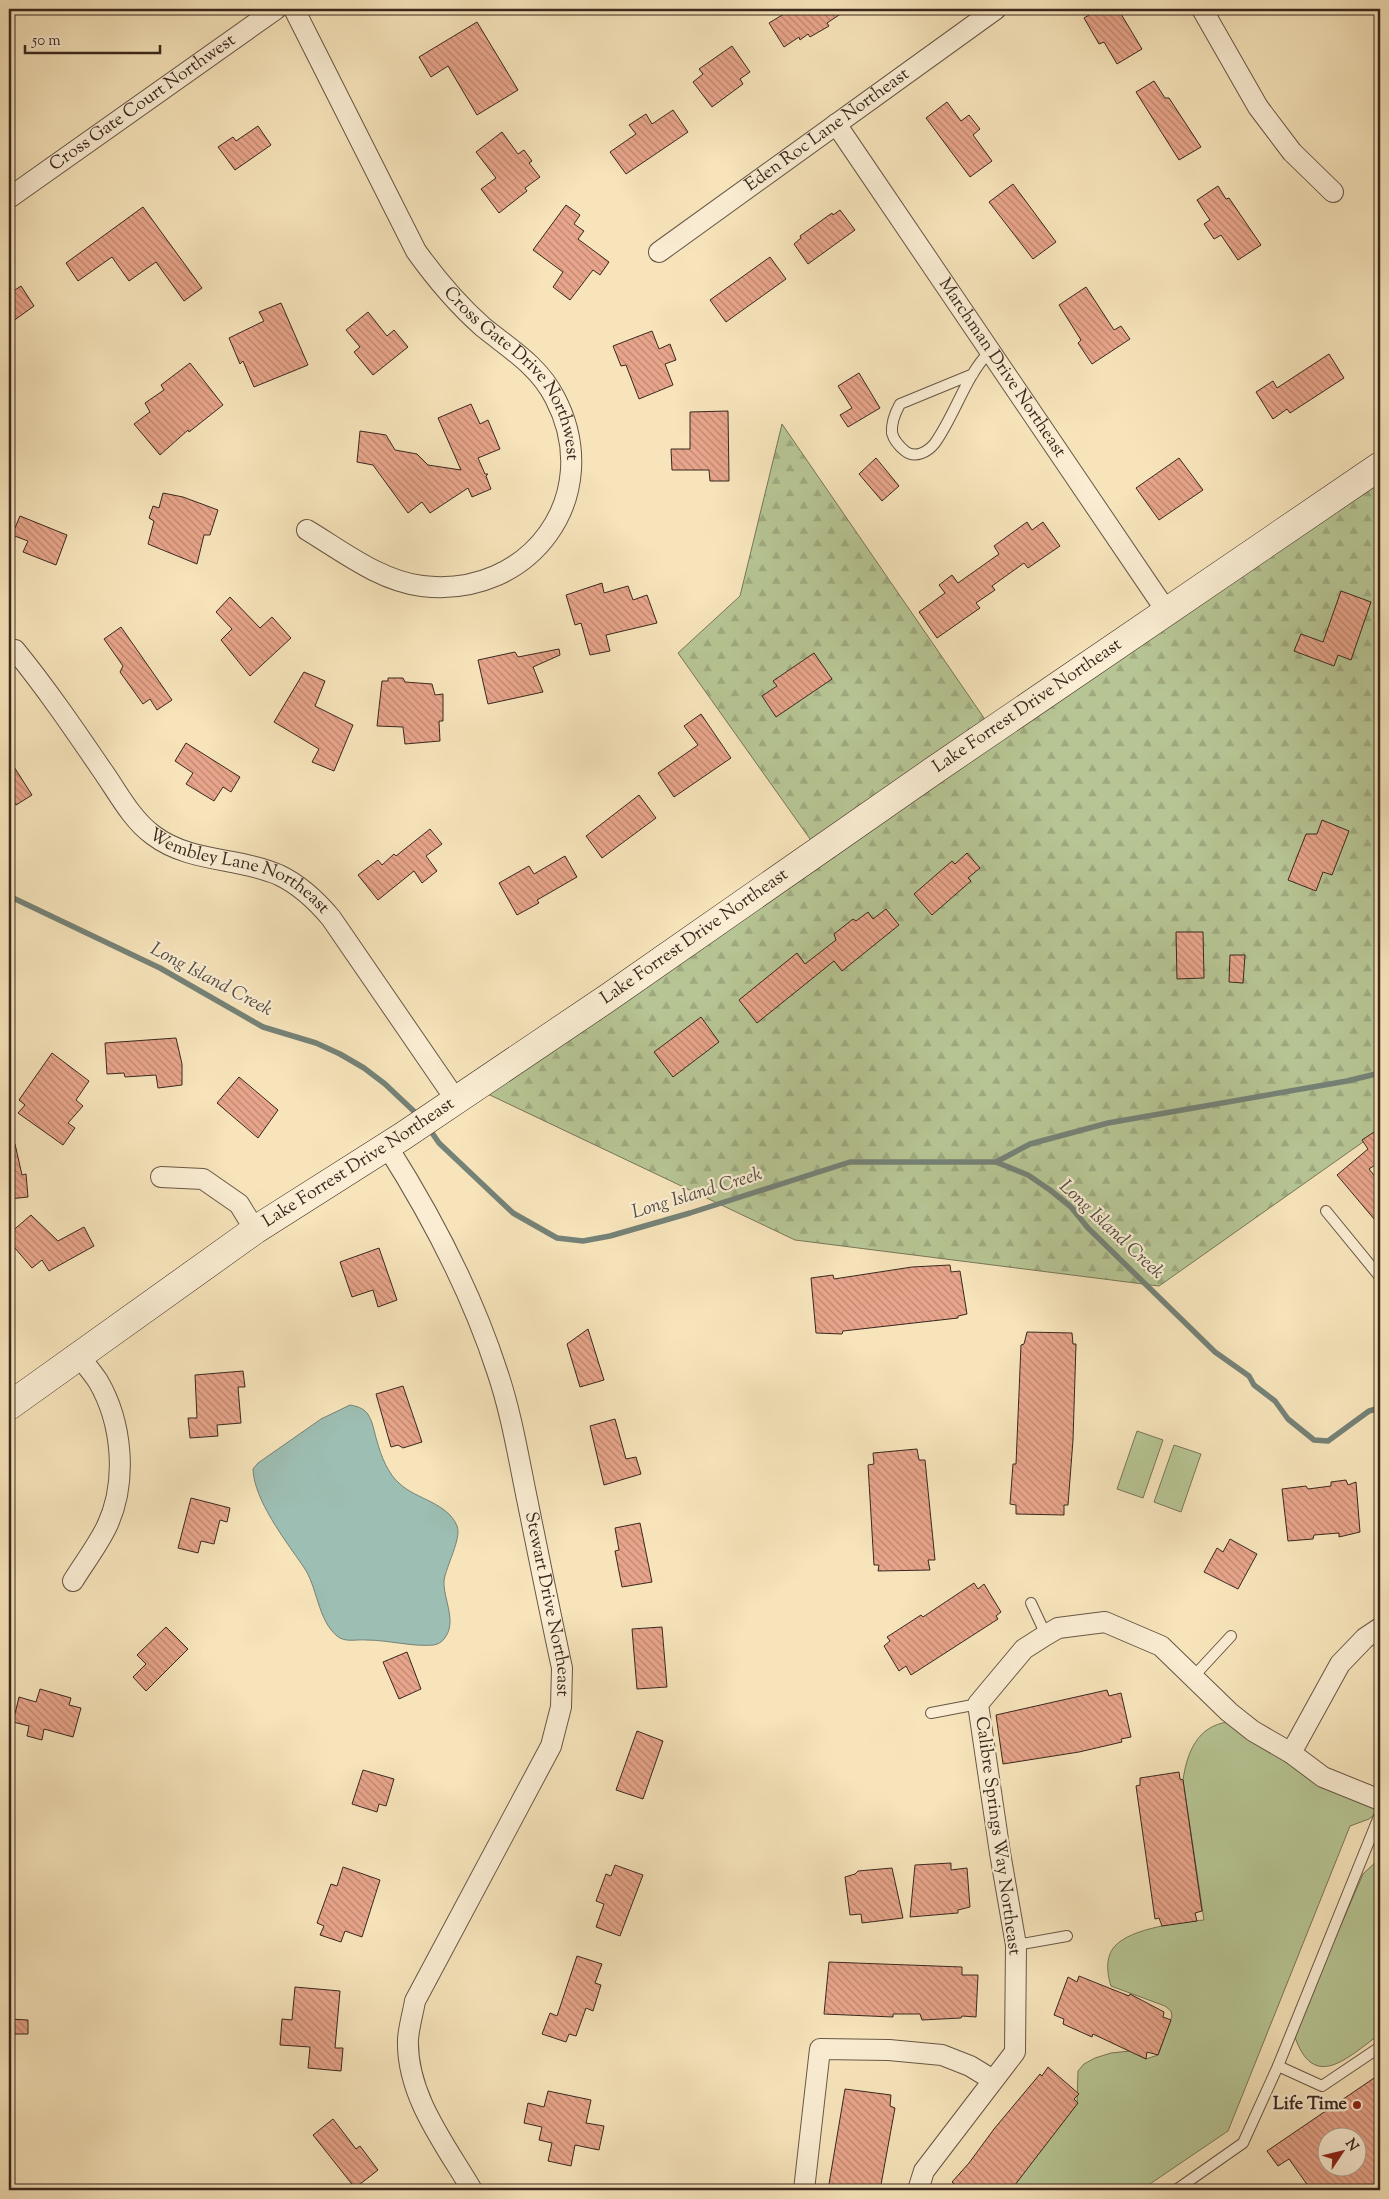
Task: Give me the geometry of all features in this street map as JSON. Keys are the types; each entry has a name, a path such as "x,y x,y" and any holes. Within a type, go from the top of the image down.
{"street":[{"name":"Cross Gate Court Northwest","path":"9,198 276,9"},
{"name":"Cross Gate Drive Northwest","path":"294,9 416,251 436,280 457,303 484,328 521,355 542,376 563,415 569,439 571,459 571,478 566,499 558,518 547,536 534,552 518,564 500,575 478,583 441,588 420,586 402,581 376,571 307,530"},
{"name":"Eden Roc Lane Northeast","path":"659,252 996,9"},
{"path":"1202,9 1258,107 1292,152 1333,192"},
{"name":"Marchman Drive Northeast","path":"836,124 1167,612"},
{"name":"Lake Forrest Drive Northeast","path":"9,1406 255,1230 395,1141 601,1003 933,771 1380,466"},
{"name":"Wembley Lane Northeast","path":"15,650 41,681 132,813 151,834 166,844 185,852 257,868 278,875 301,888 319,903 331,918 445,1108"},
{"name":"Stewart Drive Northeast","path":"395,1141 419,1197 448,1251 476,1312 498,1371 510,1414 562,1668 561,1707 551,1746 415,2001 408,2039 411,2072 422,2104 472,2190"},
{"path":"161,1177 203,1179 239,1204 255,1230"},
{"path":"73,1581 107,1526 116,1499 120,1469 118,1438 111,1408 98,1381 79,1356"},
{"name":"Calibre Springs Way Northeast","path":"918,2190 924,2171 1015,2052 1016,1945 978,1704 1024,1649 1058,1628 1105,1622 1161,1646 1229,1712 1253,1731 1290,1753 1323,1777 1380,1800"},
{"path":"1290,1753 1340,1664 1366,1638 1380,1628"},
{"path":"804,2190 820,2048 889,2050 942,2055 970,2066 993,2080"}],"lane":[{"path":"973,374 900,404 893,420 892,431 894,440 901,448 909,454 916,455 926,451 934,443 973,374 978,363 990,351"},
{"path":"1326,1211 1380,1277"},
{"path":"1031,1602 1046,1634"},
{"path":"1194,1676 1230,1636"},
{"path":"931,1712 978,1704"},
{"path":"1176,2190 1243,2143 1278,2066 1380,1814"},
{"path":"1016,1945 1067,1936"},
{"path":"1278,2066 1322,2086 1380,2047"}],"green space":[{"path":"782,424 995,734 1380,474 1380,1130 1159,1286 795,1240 473,1087 820,853 678,653 740,596"},
{"path":"1137,1431 1163,1440 1143,1498 1117,1489"},
{"path":"1174,1445 1201,1454 1181,1512 1154,1502"},
{"path":"1228,1722 1380,1810 1369,1819 1350,1826 1228,2131 1141,2190 1010,2190 1077,2103 1078,2071 1084,2064 1111,2053 1130,2051 1146,2059 1158,2055 1172,2016 1171,2011 1165,2006 1111,1986 1108,1960 1115,1946 1144,1930 1204,1920 1183,1780 1187,1760 1195,1742 1208,1729"},
{"path":"1380,1858 1380,2034 1344,2060 1332,2065 1321,2066 1311,2063 1302,2052 1294,2034 1363,1874"}],"water":[{"path":"350,1405 365,1411 369,1416 383,1459 396,1480 407,1489 447,1512 457,1526 456,1545 444,1581 450,1625 444,1639 437,1644 417,1645 375,1640 347,1640 337,1636 325,1621 308,1574 272,1519 259,1494 253,1469 258,1463 321,1419"}],"building":[{"path":"792,9 848,9 827,23 829,26 810,37 808,34 800,40 799,37 784,47 769,23"},
{"path":"1086,9 1118,9 1142,49 1117,64 1104,42 1099,44 1084,18 1089,15"},
{"path":"477,22 518,90 477,115 448,66 431,77 419,57"},
{"path":"732,46 750,72 740,79 743,84 712,107 693,82 703,74 699,69"},
{"path":"1154,81 1165,98 1169,98 1201,147 1179,160 1136,92"},
{"path":"947,102 961,121 969,115 980,129 973,135 992,161 970,177 926,118"},
{"path":"673,110 688,132 626,174 610,152 636,134 629,125 646,114 652,124"},
{"path":"258,126 271,145 235,170 218,147 233,137 236,141"},
{"path":"502,132 518,154 524,150 532,161 529,163 540,177 525,188 527,191 499,213 481,189 496,178 476,152"},
{"path":"1013,184 1056,242 1033,259 989,202"},
{"path":"1218,186 1226,199 1229,198 1261,245 1238,260 1221,235 1214,239 1204,224 1210,220 1197,200"},
{"path":"566,205 580,215 574,224 584,231 578,239 609,262 600,275 593,270 570,300 553,287 563,272 533,250"},
{"path":"143,207 202,288 184,301 156,262 129,281 112,257 78,281 66,263"},
{"path":"840,210 855,230 808,264 794,244 801,238 800,236 832,213 833,215"},
{"path":"770,257 786,279 726,322 710,300"},
{"path":"21,286 34,306 9,324 9,294"},
{"path":"1086,287 1114,330 1121,326 1130,339 1092,364 1078,343 1081,340 1059,305"},
{"path":"281,303 308,365 254,387 243,361 240,364 229,338 264,321 259,312"},
{"path":"368,312 387,336 394,330 408,347 373,375 354,352 360,347 346,330"},
{"path":"652,331 659,349 670,344 676,360 665,364 673,385 639,399 626,365 621,366 613,346"},
{"path":"1329,354 1344,378 1290,413 1287,409 1273,419 1256,392 1273,381 1277,388"},
{"path":"190,363 223,405 189,432 188,430 160,455 134,424 150,412 145,403 164,390 161,385"},
{"path":"859,373 880,408 848,427 840,415 852,408 838,386"},
{"path":"471,404 480,424 488,420 500,449 478,458 485,474 488,474 486,476 491,489 472,497 468,488 430,513 422,502 408,513 373,465 357,462 360,431 386,435 395,450 417,454 428,465 461,470 438,418"},
{"path":"728,411 729,481 710,481 709,470 672,470 671,449 690,449 690,412"},
{"path":"876,458 899,486 882,501 859,474"},
{"path":"1179,458 1203,490 1159,520 1136,488"},
{"path":"163,493 183,497 218,510 210,535 204,535 197,564 148,544 154,521 149,518 153,506 159,508"},
{"path":"20,516 67,535 56,565 23,552 28,541 12,535"},
{"path":"1027,522 1032,530 1043,522 1060,546 1028,568 1024,563 992,586 995,590 976,603 980,608 937,638 919,612 945,593 939,585 952,575 958,583 999,554 994,546"},
{"path":"602,583 604,593 628,586 633,600 647,595 657,623 606,635 610,651 590,655 581,623 575,625 566,595"},
{"path":"1341,591 1371,602 1351,660 1338,655 1334,666 1294,651 1301,634 1323,642"},
{"path":"230,597 260,628 272,617 291,638 250,676 221,640 232,629 216,612"},
{"path":"121,627 172,700 157,710 150,699 143,704 120,672 123,666 104,639"},
{"path":"559,649 560,655 533,667 543,692 488,704 478,660 515,652 518,657"},
{"path":"814,653 832,679 776,717 762,696 777,686 773,681"},
{"path":"304,672 325,681 315,706 353,725 334,771 312,762 319,749 274,722"},
{"path":"388,678 403,678 405,682 432,684 435,695 443,694 443,721 439,721 440,741 405,744 403,727 377,726 382,681 388,681"},
{"path":"701,714 731,758 674,797 658,773 698,745 684,726"},
{"path":"186,743 240,777 231,792 223,787 214,801 186,784 193,773 175,761"},
{"path":"9,759 32,795 16,805 9,794"},
{"path":"639,795 656,818 602,858 586,836"},
{"path":"1322,820 1349,831 1332,875 1323,872 1316,891 1288,880 1306,834 1317,834"},
{"path":"430,829 442,844 426,856 437,871 422,883 414,871 378,900 358,875 378,860 382,865 394,854 396,856"},
{"path":"967,853 980,868 968,878 971,881 932,915 914,894 952,861 955,864"},
{"path":"565,856 577,877 537,900 539,903 517,915 499,883 529,866 534,874"},
{"path":"886,909 899,925 842,971 834,961 757,1023 739,1000 797,953 805,964 836,940 834,934 853,919 856,921 868,912 873,919"},
{"path":"1176,932 1203,932 1204,978 1177,979"},
{"path":"1230,955 1245,955 1243,983 1229,982"},
{"path":"701,1017 719,1042 673,1077 654,1052"},
{"path":"176,1038 182,1064 182,1085 158,1088 156,1075 125,1077 124,1073 107,1074 105,1043"},
{"path":"52,1053 89,1081 76,1100 83,1106 68,1123 75,1128 63,1145 18,1113 25,1105 19,1100"},
{"path":"239,1077 278,1110 258,1138 217,1103"},
{"path":"1380,1128 1380,1167 1378,1163 1369,1169 1380,1183 1380,1226 1337,1175 1368,1149 1362,1140"},
{"path":"15,1144 22,1175 26,1174 28,1197 9,1199 9,1145"},
{"path":"31,1215 58,1241 84,1227 94,1246 49,1271 42,1260 32,1268 9,1241 9,1234"},
{"path":"379,1248 397,1300 378,1307 373,1290 352,1297 340,1262"},
{"path":"950,1265 951,1272 960,1271 967,1314 958,1316 958,1318 843,1331 842,1334 816,1333 811,1278 833,1275 834,1279 912,1267"},
{"path":"588,1329 604,1380 580,1387 567,1344"},
{"path":"1027,1332 1072,1333 1073,1344 1076,1344 1073,1440 1068,1505 1064,1505 1064,1515 1016,1514 1016,1505 1010,1504 1013,1464 1016,1464 1021,1345 1024,1344"},
{"path":"243,1371 245,1387 238,1387 241,1423 217,1425 218,1436 190,1438 188,1418 197,1418 195,1375"},
{"path":"403,1386 422,1442 403,1448 398,1445 391,1447 376,1394"},
{"path":"615,1419 626,1459 636,1457 641,1474 604,1485 590,1426"},
{"path":"917,1449 919,1460 925,1460 935,1560 928,1560 930,1570 878,1571 879,1565 874,1565 868,1465 874,1464 873,1453"},
{"path":"1346,1480 1348,1485 1356,1482 1360,1532 1339,1537 1339,1533 1314,1535 1313,1539 1288,1541 1282,1489 1306,1486 1308,1489 1331,1486 1331,1482"},
{"path":"191,1498 230,1508 227,1522 220,1520 214,1544 201,1541 198,1553 178,1548"},
{"path":"640,1523 652,1582 622,1587 615,1551 619,1550 615,1528"},
{"path":"1230,1539 1257,1554 1238,1589 1204,1572 1217,1548 1223,1552"},
{"path":"974,1583 978,1589 984,1584 1001,1612 996,1616 998,1619 911,1675 906,1666 899,1671 884,1646 890,1641 887,1637 921,1615 923,1617"},
{"path":"166,1627 188,1649 146,1691 133,1677 146,1664 137,1655"},
{"path":"662,1627 667,1687 637,1689 632,1629"},
{"path":"407,1652 421,1689 399,1699 383,1662"},
{"path":"40,1689 71,1698 69,1705 81,1708 73,1737 44,1729 42,1740 27,1736 29,1726 13,1722 19,1697 36,1702"},
{"path":"1107,1690 1109,1696 1121,1693 1131,1737 1121,1739 1122,1742 1079,1752 1003,1764 996,1715"},
{"path":"637,1731 663,1741 643,1799 616,1790"},
{"path":"363,1770 394,1779 386,1806 379,1804 377,1812 352,1804"},
{"path":"1179,1772 1180,1779 1183,1780 1202,1911 1195,1913 1197,1921 1162,1926 1159,1918 1155,1919 1136,1786 1140,1785 1140,1778"},
{"path":"951,1863 951,1870 967,1868 970,1907 958,1910 958,1913 910,1917 915,1865"},
{"path":"615,1865 643,1875 620,1936 596,1927 604,1904 596,1901 606,1874 611,1876"},
{"path":"343,1867 380,1880 362,1937 345,1931 341,1942 320,1935 324,1926 317,1923 331,1884 337,1886"},
{"path":"892,1868 903,1918 862,1923 861,1914 850,1915 845,1877 858,1871"},
{"path":"577,1956 602,1964 595,1983 601,1985 593,2011 586,2008 576,2036 569,2034 566,2042 542,2034 550,2013 557,2016"},
{"path":"829,1962 962,1967 962,1975 978,1975 976,2017 962,2016 961,2018 922,2020 920,2014 893,2014 893,2017 824,2014"},
{"path":"1079,1976 1129,1996 1130,1994 1164,2012 1163,2017 1171,2020 1158,2055 1147,2052 1146,2059 1093,2034 1092,2037 1063,2024 1064,2019 1054,2015 1068,1977 1077,1982"},
{"path":"295,1987 340,1991 335,2048 343,2048 341,2071 308,2068 310,2047 280,2045 282,2019 292,2020"},
{"path":"9,2019 28,2020 28,2034 9,2034"},
{"path":"1048,2067 1079,2094 1074,2099 1078,2103 1011,2190 961,2190 952,2182 969,2163 994,2129"},
{"name":"Life Time","path":"1380,2074 1380,2190 1311,2190 1289,2159 1278,2166 1267,2151"},
{"path":"845,2089 891,2095 890,2106 895,2108 880,2190 828,2190"},
{"path":"548,2091 591,2100 586,2123 604,2126 599,2150 575,2145 571,2166 548,2161 552,2143 539,2140 542,2127 524,2123 528,2103 544,2107"},
{"path":"333,2119 356,2149 360,2146 378,2170 355,2188 313,2135"}],"waterway":[{"name":"Long Island Creek","path":"9,896 160,968 263,1027 316,1043 340,1054 364,1068 385,1084 419,1116"},
{"path":"996,1162 1030,1144 1108,1123 1347,1081 1380,1073"},
{"name":"Long Island Creek","path":"428,1127 439,1143 513,1213 557,1238 583,1241 610,1236 690,1213 850,1162 996,1162 1028,1175 1071,1207 1088,1228 1215,1352 1249,1376 1254,1385 1275,1401 1288,1419 1314,1440 1328,1441 1369,1411 1380,1408"}],"place":[{"name":"Life Time","path":"1357,2105"}]}
